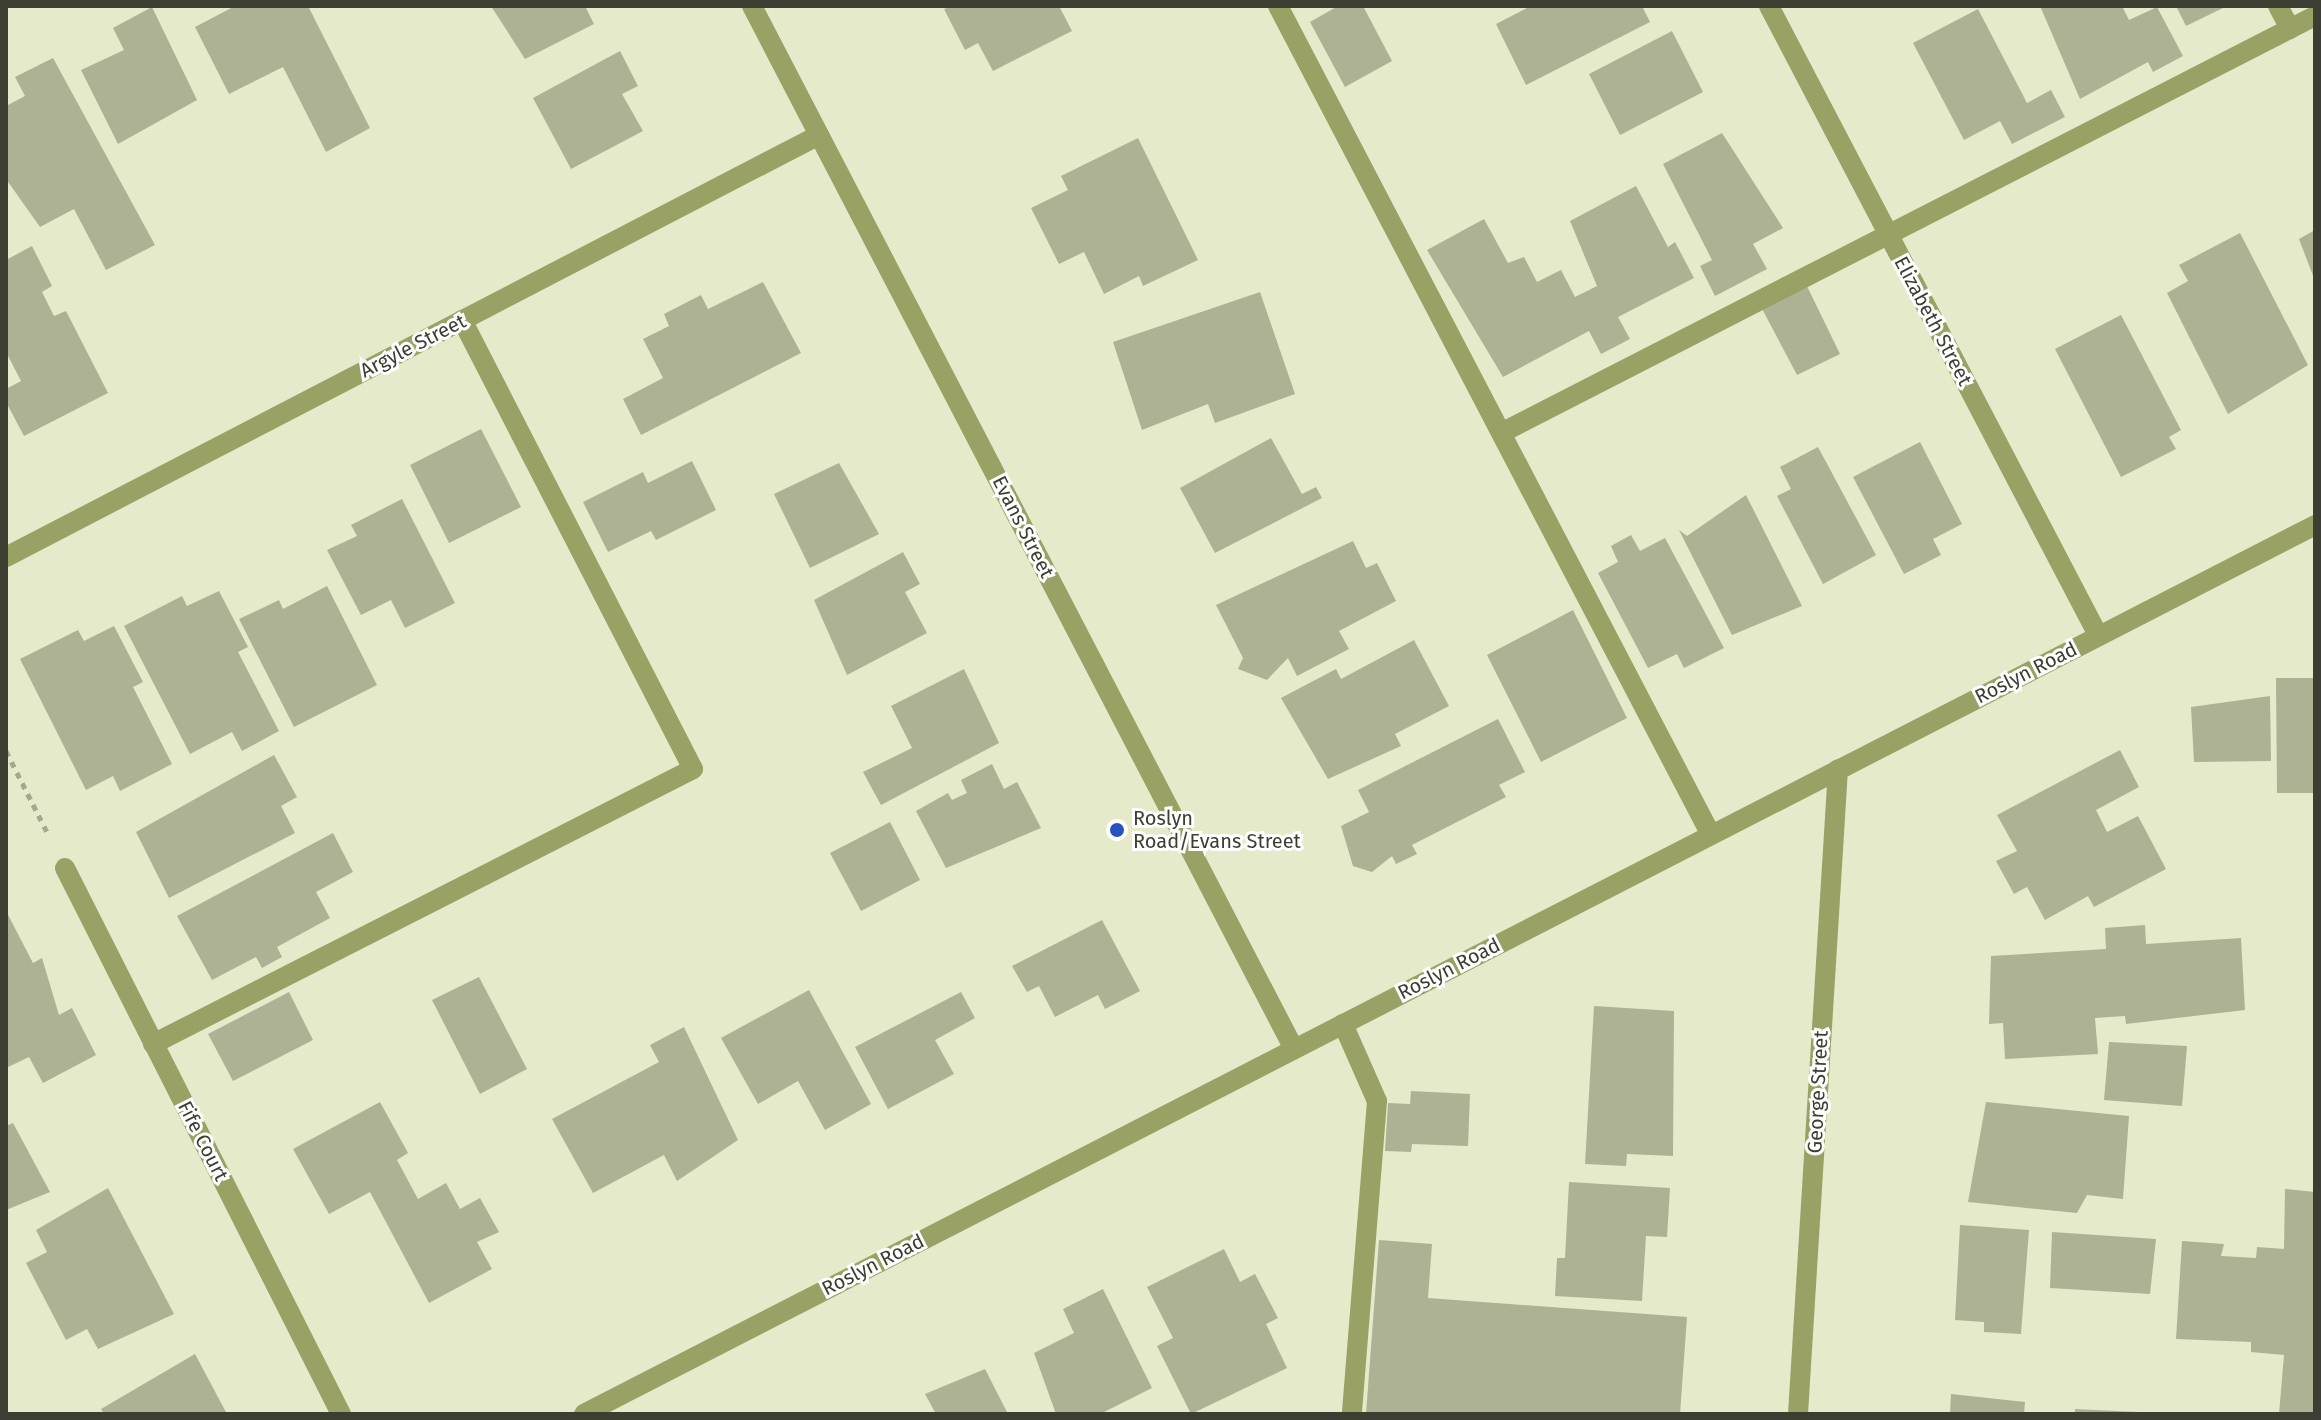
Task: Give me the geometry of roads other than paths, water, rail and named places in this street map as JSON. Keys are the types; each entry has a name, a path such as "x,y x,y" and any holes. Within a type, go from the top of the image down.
{"street":[{"name":"Evans Street","path":"752,6 1294,1049"},
{"path":"1278,6 1711,835"},
{"name":"Elizabeth Street","path":"1769,6 2098,635"},
{"path":"2278,6 2290,29"},
{"path":"1503,432 1886,233 2315,16"},
{"name":"Argyle Street","path":"6,557 819,135"},
{"path":"153,1044 693,769 462,320"},
{"name":"Roslyn Road","path":"584,1414 2315,525"},
{"name":"George Street","path":"1798,1414 1838,769"},
{"name":"Fife Court","path":"65,868 341,1414"},
{"path":"1343,1024 1377,1101 1352,1414"}],"place":[{"name":"Roslyn Road/Evans Street","path":"1117,830"}]}
